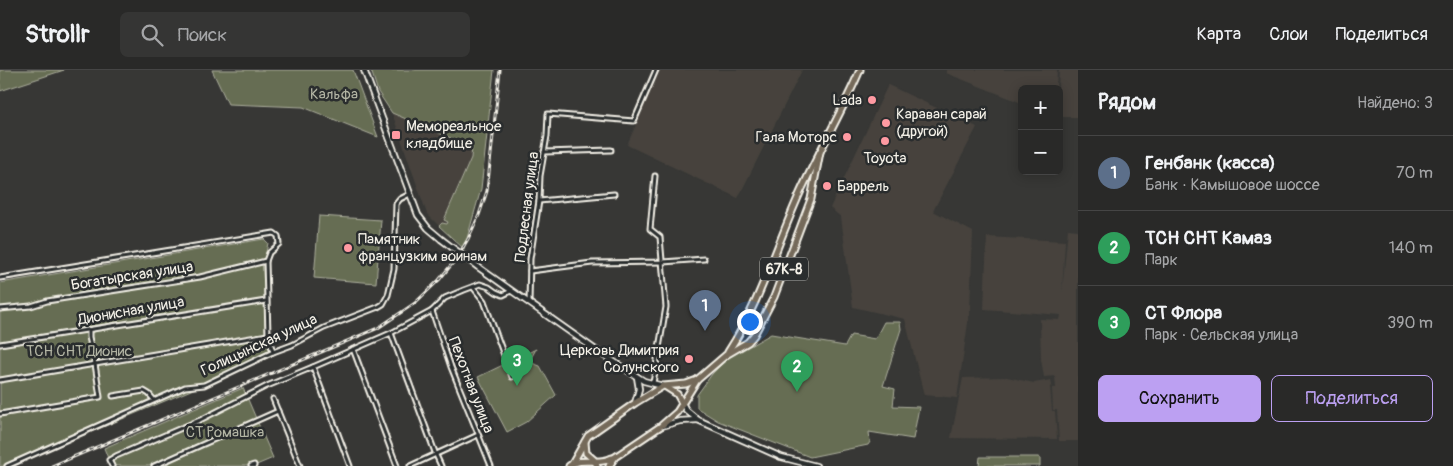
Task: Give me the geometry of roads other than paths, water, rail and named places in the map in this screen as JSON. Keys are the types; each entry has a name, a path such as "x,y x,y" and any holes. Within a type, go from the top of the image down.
{"main road":[{"path":"364,70 418,216 428,228 511,291 600,353 636,376 673,390 680,398 686,410 698,420 781,457 816,466"},
{"name":"67К-8","path":"726,355 741,331 812,165 860,70"},
{"name":"67К-8","path":"682,403 696,380 726,355 748,342 754,335 774,297 810,198 820,152"},
{"path":"635,403 639,389 636,376"},
{"name":"67К-8","path":"664,386 680,385 696,380"},
{"path":"570,465 588,436 635,403 664,386"},
{"path":"570,465 585,460 608,461 661,426 677,412 682,403"},
{"path":"661,426 680,421 698,420"},
{"path":"586,439 586,453 594,460 597,466"},
{"path":"608,466 615,457"}],"street":[{"name":"Подлесная улица","path":"529,303 530,259 539,201 540,176 547,136 548,114 634,121 656,70"},
{"path":"544,152 611,150"},
{"path":"653,384 666,307 660,237 650,229 655,176"},
{"name":"Голицынская улица","path":"7,466 185,387 204,385 292,345 324,328 383,304 388,295 394,269 396,204 400,199 410,194"},
{"path":"539,201 614,194"},
{"path":"0,278 274,233 278,236 279,244 268,253 266,261 268,335 273,352"},
{"path":"530,271 592,263 663,262 704,259"},
{"name":"Богатырская улица","path":"0,310 200,277 266,261"},
{"path":"112,466 109,460 200,420 267,386 313,368 391,332 432,311 445,298 480,284 503,295 511,291"},
{"path":"473,287 484,301 512,377"},
{"name":"Дионисная улица","path":"0,344 266,301"},
{"name":"Пехотная улица","path":"432,311 451,367 491,466"},
{"path":"0,414 100,397 89,330"},
{"path":"391,332 441,466"},
{"path":"0,380 268,335"},
{"path":"353,349 397,466"},
{"path":"313,368 350,466"},
{"path":"113,396 144,392 149,394 154,400"},
{"path":"273,399 300,466"},
{"path":"154,466 278,411"},
{"path":"410,466 478,435"}],"railway":[{"path":"52,466 378,328 415,303 439,280 456,259 479,215 487,191 500,70"}],"place":[{"name":"Lada","path":"872,100"},
{"name":"Караван сарай (другой)","path":"886,123"},
{"name":"Мемореальное кладбище","path":"396,135"},
{"name":"Гала Моторс","path":"847,137"},
{"name":"Toyota","path":"885,141"},
{"name":"Баррель","path":"827,186"},
{"name":"Памятник французким воинам","path":"348,248"},
{"name":"Генбанк (касса)","path":"705,331"},
{"name":"Церковь Димитрия Солунского","path":"689,359"},
{"name":"СТ Флора","path":"517,386"},
{"name":"ТСН СНТ Камаз","path":"797,392"}],"park label":[{"name":"Кальфа","path":"334,94"},
{"name":"ТСН СНТ Дионис","path":"79,351"},
{"name":"СТ Ромашка","path":"225,432"}]}
